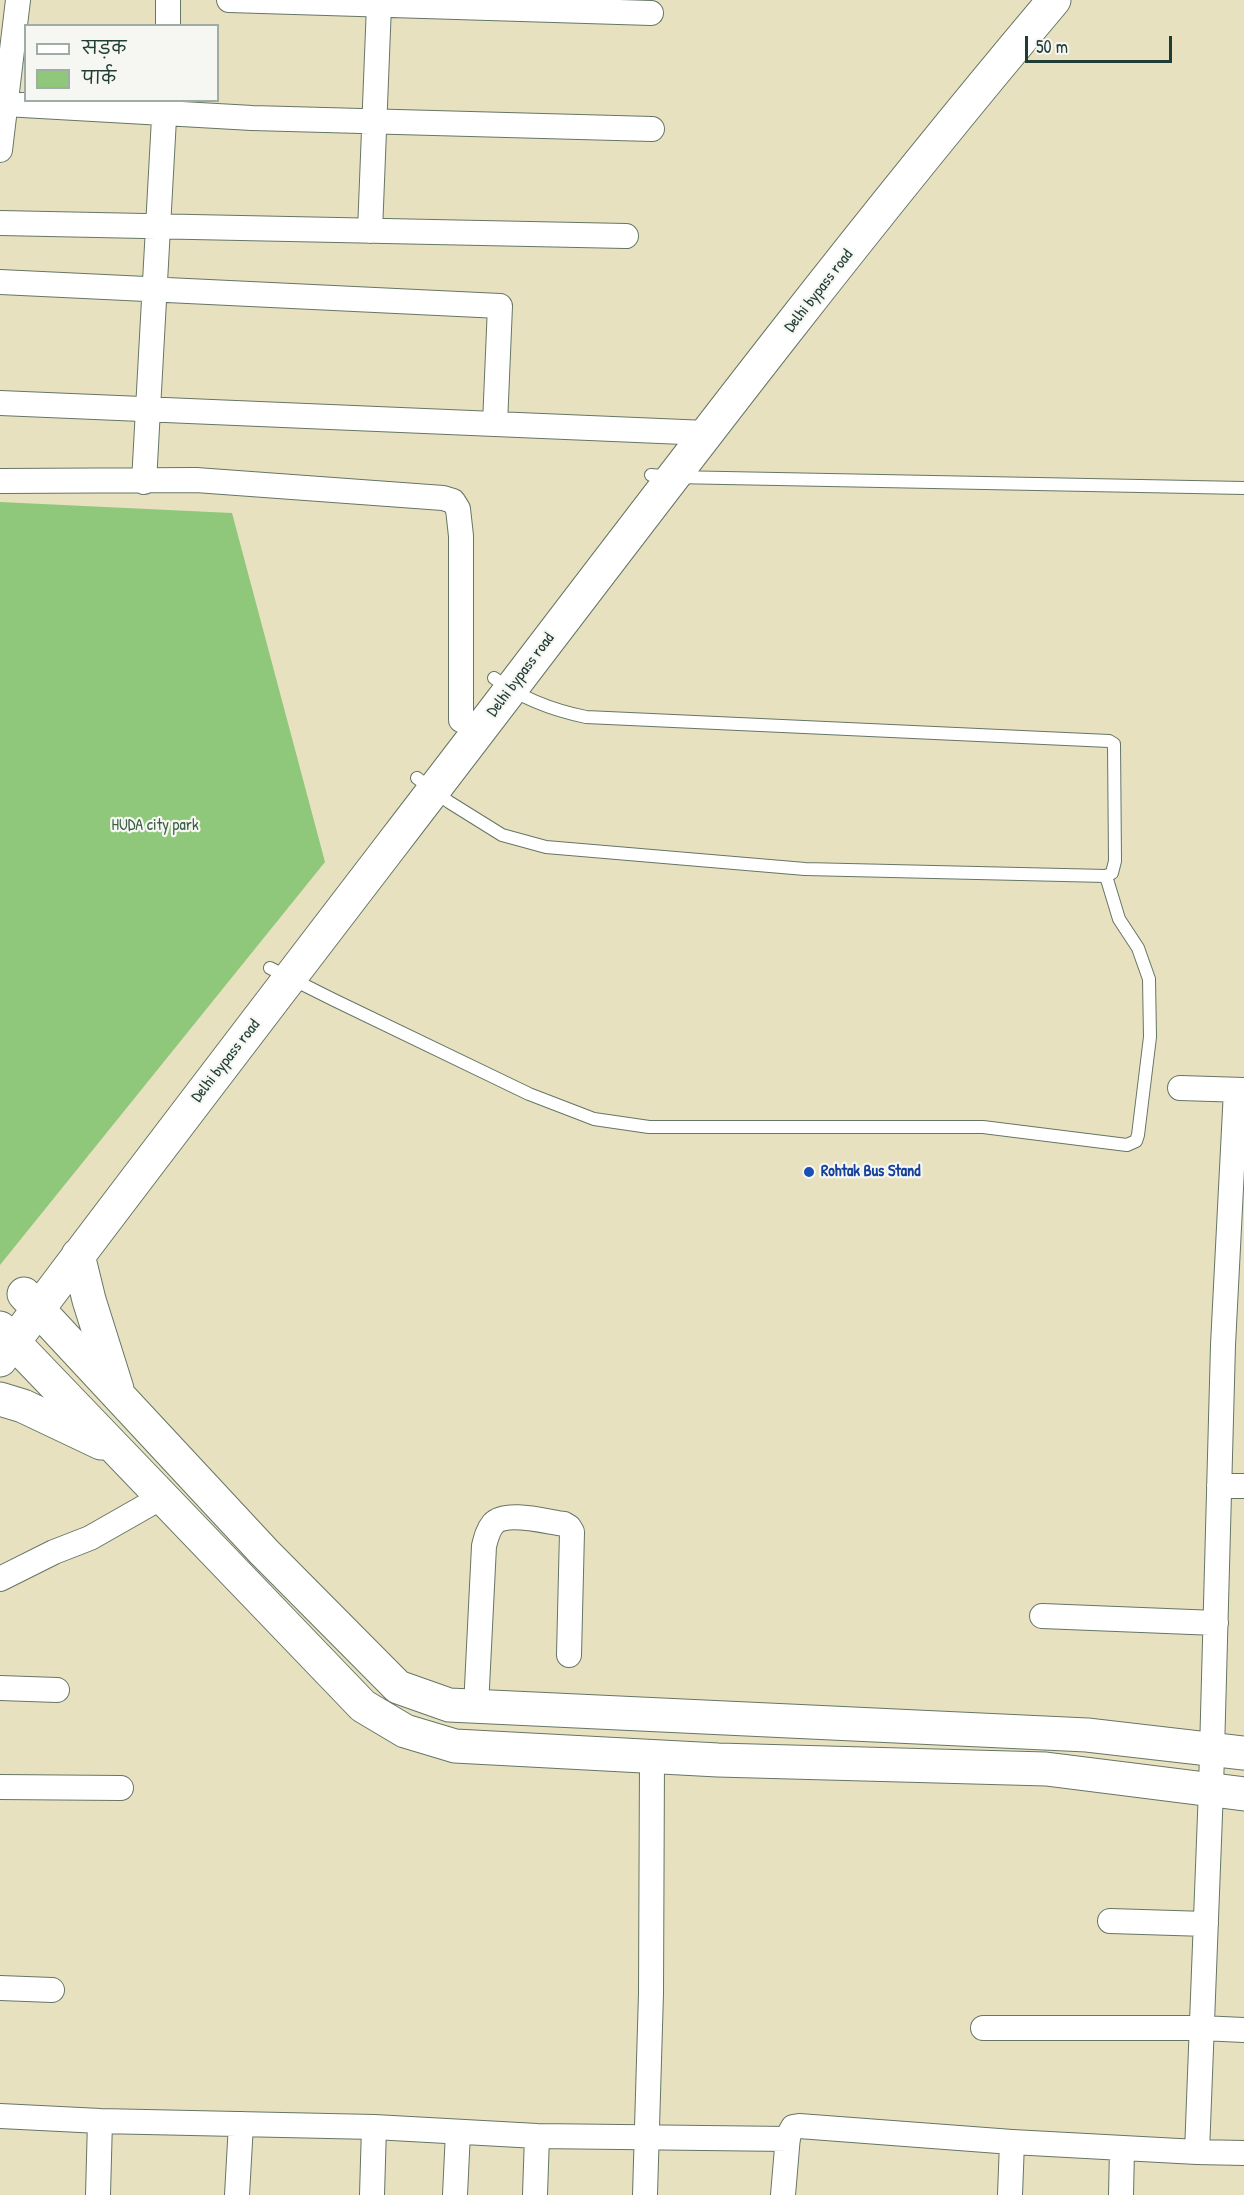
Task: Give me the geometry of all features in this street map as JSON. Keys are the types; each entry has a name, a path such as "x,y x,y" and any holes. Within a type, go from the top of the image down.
{"main road":[{"name":"Delhi bypass road","path":"3,1338 424,784 695,433 942,98 1025,0"},
{"name":"Delhi bypass road","path":"695,433 1054,0"},
{"name":"Delhi bypass road","path":"424,784 462,720 502,684"},
{"name":"Delhi bypass road","path":"30,1301 78,1255 281,972"},
{"path":"78,1255 89,1300 120,1397"},
{"path":"30,1301 264,1552 398,1687 449,1705 1087,1735 1244,1754"},
{"path":"3,1338 119,1452 363,1706 405,1731 455,1746 652,1757 1046,1769 1244,1794"},
{"path":"0,1399 23,1406 119,1452"}],"street":[{"path":"168,0 168,24"},
{"path":"229,0 651,13"},
{"path":"370,231 379,5"},
{"path":"0,150 11,16"},
{"path":"5,104 165,107 252,118 652,129"},
{"path":"144,482 165,107"},
{"path":"0,223 626,236"},
{"path":"0,282 500,306 495,424"},
{"path":"0,403 695,433"},
{"path":"0,481 196,480 442,498 453,501 458,509 461,536 462,720"},
{"path":"1180,1088 1240,1090 1237,1230 1223,1346 1216,1623 1197,2152"},
{"path":"1219,1486 1244,1486"},
{"path":"0,1579 54,1552 90,1538 162,1497"},
{"path":"476,1707 484,1546 492,1524 499,1519 510,1516 564,1524 572,1532 569,1655"},
{"path":"1041,1616 1216,1623"},
{"path":"0,1688 57,1690"},
{"path":"645,2195 651,1981 652,1757"},
{"path":"0,1787 121,1788"},
{"path":"1110,1921 1206,1924"},
{"path":"0,1988 52,1990"},
{"path":"982,2028 1244,2030"},
{"path":"0,2116 100,2121 374,2127 537,2136 788,2139"},
{"path":"98,2195 100,2121"},
{"path":"237,2195 241,2124"},
{"path":"783,2195 788,2139 793,2127 799,2126 1122,2149 1244,2153"},
{"path":"372,2195 374,2127"},
{"path":"455,2195 458,2132"},
{"path":"535,2195 537,2136"},
{"path":"1010,2195 1012,2142"},
{"path":"1121,2195 1122,2149"}],"lane":[{"path":"662,476 1244,488"},
{"path":"424,784 502,835 546,847 805,869 1106,876 1112,873 1115,861 1114,744 1109,741 586,717 554,710 502,684"},
{"path":"281,972 529,1094 594,1119 649,1127 983,1127 1127,1145 1136,1142 1138,1135 1150,1037 1149,979 1138,948 1119,919 1106,876"}],"green space":[{"name":"HUDA city park","path":"0,502 232,513 325,862 0,1265"}],"place":[{"name":"Rohtak Bus Stand","path":"809,1172"}]}
